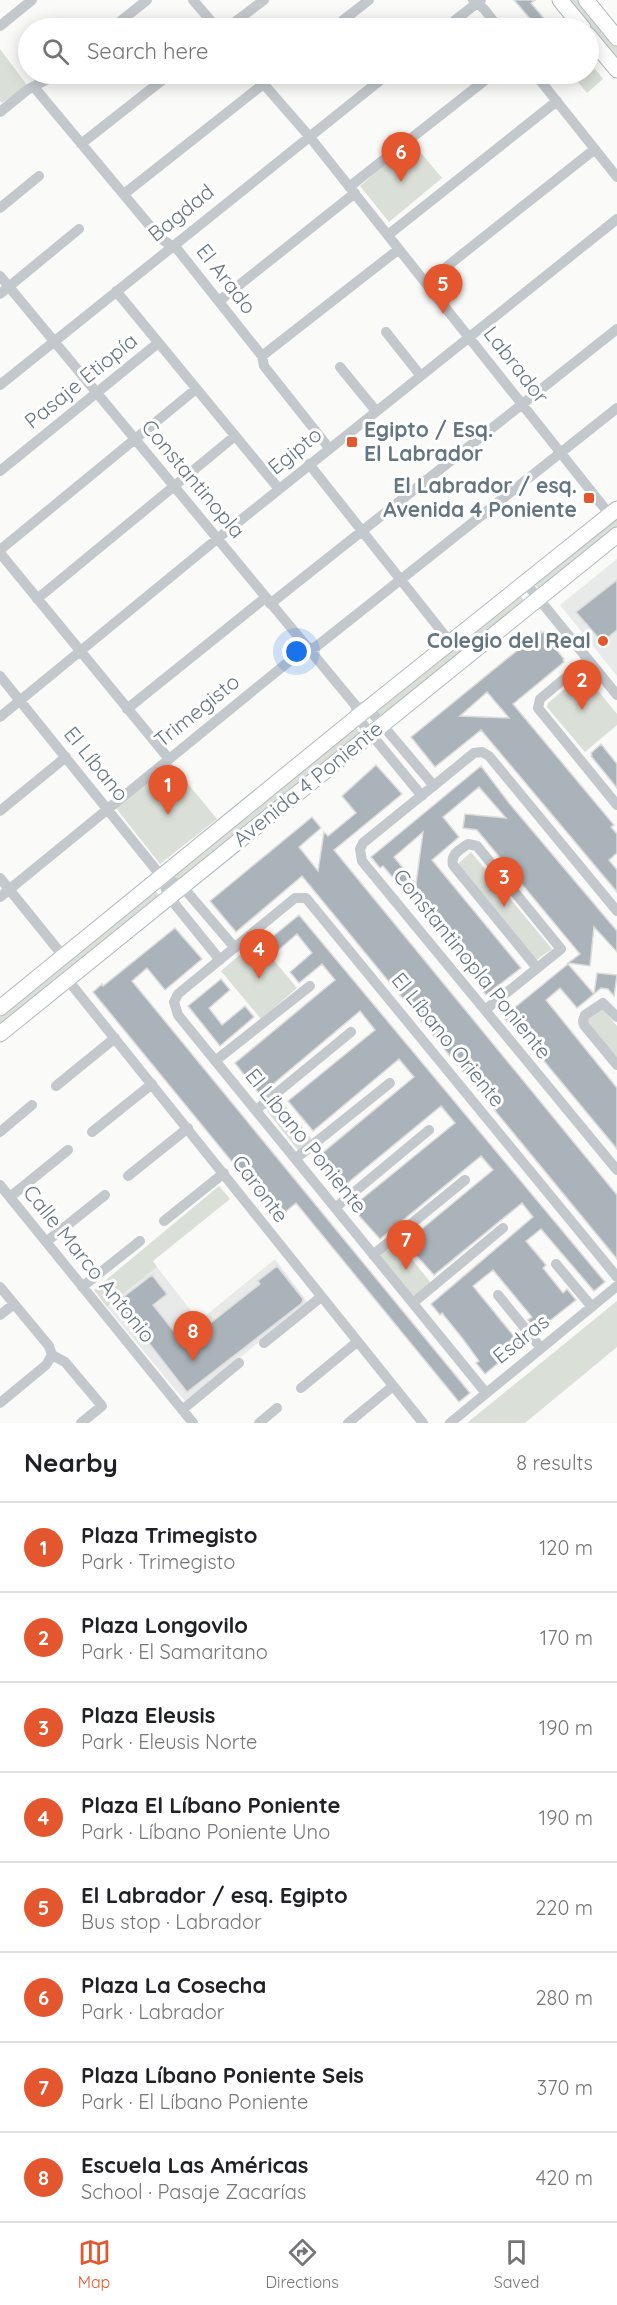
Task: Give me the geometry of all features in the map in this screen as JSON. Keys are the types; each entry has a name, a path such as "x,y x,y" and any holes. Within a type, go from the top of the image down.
{"street":[{"path":"0,26 32,0"},
{"path":"124,18 147,0"},
{"path":"193,0 208,18"},
{"path":"241,18 264,0"},
{"path":"346,18 369,0"},
{"path":"560,0 575,18"},
{"path":"586,0 615,32"},
{"path":"457,18 477,1 491,18"},
{"path":"599,48 617,70"},
{"path":"0,112 39,84"},
{"path":"81,144 157,84"},
{"path":"124,195 264,84"},
{"name":"Labrador","path":"264,84 309,136 561,453 613,512"},
{"name":"Bagdad","path":"0,385 375,84"},
{"path":"219,301 481,84"},
{"path":"543,84 617,177"},
{"name":"El Arado","path":"34,87 160,238 178,250 262,356 264,366 329,448"},
{"path":"388,235 557,101"},
{"path":"426,283 595,149"},
{"path":"0,207 39,176"},
{"name":"Egipto","path":"0,717 309,464 617,219"},
{"path":"4,290 79,229"},
{"path":"262,356 399,249"},
{"name":"Constantinopla","path":"0,276 4,290 54,341 360,710 370,734 428,791"},
{"path":"116,291 279,489"},
{"path":"127,709 362,531 617,329"},
{"path":"386,332 420,375"},
{"name":"Pasaje Etiopía","path":"0,471 158,343"},
{"path":"340,367 375,411"},
{"path":"169,759 0,551 196,389"},
{"name":"Trimegisto","path":"0,897 298,654 317,646 617,408"},
{"path":"37,599 235,436"},
{"path":"309,464 450,642"},
{"name":"Avenida 4 Poniente","path":"0,1008 360,710 450,642 613,512"},
{"name":"Avenida 4 Poniente","path":"0,1034 617,535"},
{"path":"525,582 617,695"},
{"path":"588,659 543,696 538,708 617,806"},
{"name":"El Líbano","path":"0,676 161,876 169,897 220,960"},
{"name":"Constantinopla","path":"360,710 383,724 428,791"},
{"path":"428,791 474,753 486,754 617,911"},
{"path":"0,811 66,757"},
{"name":"Constantinopla Poniente","path":"428,791 363,843 359,852 360,858 617,1170"},
{"path":"485,1010 561,949 477,846 468,844 454,855 453,865 537,968"},
{"name":"El Líbano","path":"161,876 182,886 234,948"},
{"path":"0,878 63,956"},
{"name":"El Líbano Oriente","path":"234,948 295,898 302,897 309,901 617,1277"},
{"name":"El Líbano Poniente","path":"234,948 178,994 174,1002 178,1015 486,1393"},
{"name":"Caronte","path":"67,979 423,1423"},
{"path":"215,1061 310,986"},
{"path":"617,1017 606,1004 601,1004 585,1016 583,1021 617,1065"},
{"path":"256,1110 351,1032"},
{"path":"56,1086 115,1038"},
{"path":"296,1159 390,1083"},
{"path":"92,1132 152,1084"},
{"path":"0,1132 32,1105"},
{"path":"128,1176 188,1128"},
{"path":"335,1208 429,1130"},
{"path":"10,1197 68,1150"},
{"path":"164,1221 224,1173"},
{"path":"373,1254 465,1180"},
{"name":"Calle Marco Antonio","path":"0,1185 192,1423"},
{"path":"46,1242 105,1195"},
{"path":"413,1304 503,1228"},
{"path":"82,1287 140,1241"},
{"path":"556,1264 592,1307"},
{"name":"Esdras","path":"450,1423 617,1286"},
{"path":"0,1287 49,1346 52,1355 65,1362 102,1406 81,1423"},
{"path":"498,1295 542,1348"},
{"path":"264,1343 321,1297"},
{"path":"0,1315 14,1304"},
{"path":"301,1388 357,1342"},
{"path":"0,1403 46,1365 52,1355"},
{"path":"182,1410 239,1363"},
{"path":"348,1423 393,1386"},
{"path":"259,1423 277,1408"}],"shaded area":[{"path":"566,0 581,0 596,18 581,18"},
{"path":"599,22 617,44 617,63 599,41"},
{"path":"0,49 18,73 18,84 27,85 2,103 0,101"},
{"path":"579,84 597,84 587,93"},
{"path":"412,142 442,178 389,222 360,186"},
{"path":"617,519 617,532 542,592 535,585"},
{"name":"Colegio del Real","path":"617,559 617,676 560,605"},
{"path":"519,594 526,603 380,720 374,711"},
{"path":"582,675 586,676 617,714 617,725 585,752 547,707 548,703"},
{"path":"356,727 361,735 179,880 170,876"},
{"path":"170,762 217,819 160,864 116,808"},
{"path":"471,852 552,949 535,961 457,865"},
{"path":"154,889 161,898 0,1029 0,1017"},
{"path":"257,940 297,988 261,1019 221,971"},
{"path":"602,1008 617,1026 617,1058 585,1021"},
{"path":"281,1100 314,1142 300,1153 267,1111"},
{"path":"219,1186 230,1199 153,1261 157,1267 107,1307 94,1290"},
{"path":"398,1242 431,1283 414,1298 380,1256"},
{"path":"275,1259 308,1303 185,1401 107,1307 157,1267 199,1321"},
{"path":"617,1301 617,1347 525,1423 467,1423"}],"building":[{"path":"514,0 535,0 531,3 544,18 529,18"},
{"path":"617,580 617,630 602,642 576,612"},
{"path":"541,631 544,632 564,662 513,704 614,825 611,827 617,834 617,853 609,860 617,870 617,892 481,730 435,767 411,737","holes":["487,692 509,718 460,716"]},
{"path":"601,744 617,764 617,788 591,756 591,753"},
{"path":"376,765 402,794 334,850 617,1195 617,1259 302,876 236,932 210,901 312,817 321,828 299,847 318,871 324,832 328,836 356,813 342,796"},
{"path":"481,766 509,803 617,931 617,952 594,927 590,966 568,963 580,954 477,830 463,828 465,814 506,818 479,787 443,817 459,837 432,860 521,968 486,995 477,984 479,982 433,925 383,866 380,868 371,857","holes":["423,832 416,884 394,857"]},
{"path":"299,915 605,1282 594,1291 541,1229 526,1241 546,1265 543,1268 563,1293 567,1289 576,1300 537,1331 528,1320 532,1317 493,1270 473,1286 512,1334 517,1330 525,1341 485,1374 476,1363 479,1361 463,1339 442,1313 440,1315 431,1304 533,1217 522,1203 434,1275 406,1242 493,1170 481,1156 380,1239 352,1207 455,1123 441,1106 339,1190 314,1160 414,1077 399,1059 313,1131 288,1101 375,1030 360,1011 260,1095 235,1063 335,980 322,964 299,983 290,972 312,953 297,934 275,953 266,942"},
{"path":"175,928 202,959 165,990 147,968 132,981 470,1393 459,1402 296,1203 278,1218 93,992"},
{"path":"568,964 594,994 577,1008 560,988 546,1000 617,1088 617,1149 515,1026 513,1028 503,1017"},
{"path":"597,973 617,975 614,996 608,989 601,988 594,994"},
{"path":"221,979 230,990 209,1008 222,1025 245,1006 254,1017 220,1046 188,1006"},
{"path":"277,1266 303,1299 302,1303 187,1392 117,1302 152,1275 167,1294 153,1305 184,1344 260,1284 258,1281"}],"place":[{"name":"Plaza La Cosecha","path":"401,182"},
{"name":"El Labrador / esq. Egipto","path":"443,314"},
{"name":"Egipto / Esq. El Labrador","path":"352,442"},
{"name":"El Labrador / esq. Avenida 4 Poniente","path":"589,498"},
{"name":"Colegio del Real","path":"603,641"},
{"name":"Plaza Longovilo","path":"582,710"},
{"name":"Plaza Trimegisto","path":"168,815"},
{"name":"Plaza Eleusis","path":"504,907"},
{"name":"Plaza El Líbano Poniente","path":"259,979"},
{"name":"Plaza Líbano Poniente Seis","path":"406,1270"},
{"name":"Escuela Las Américas","path":"193,1361"}]}
